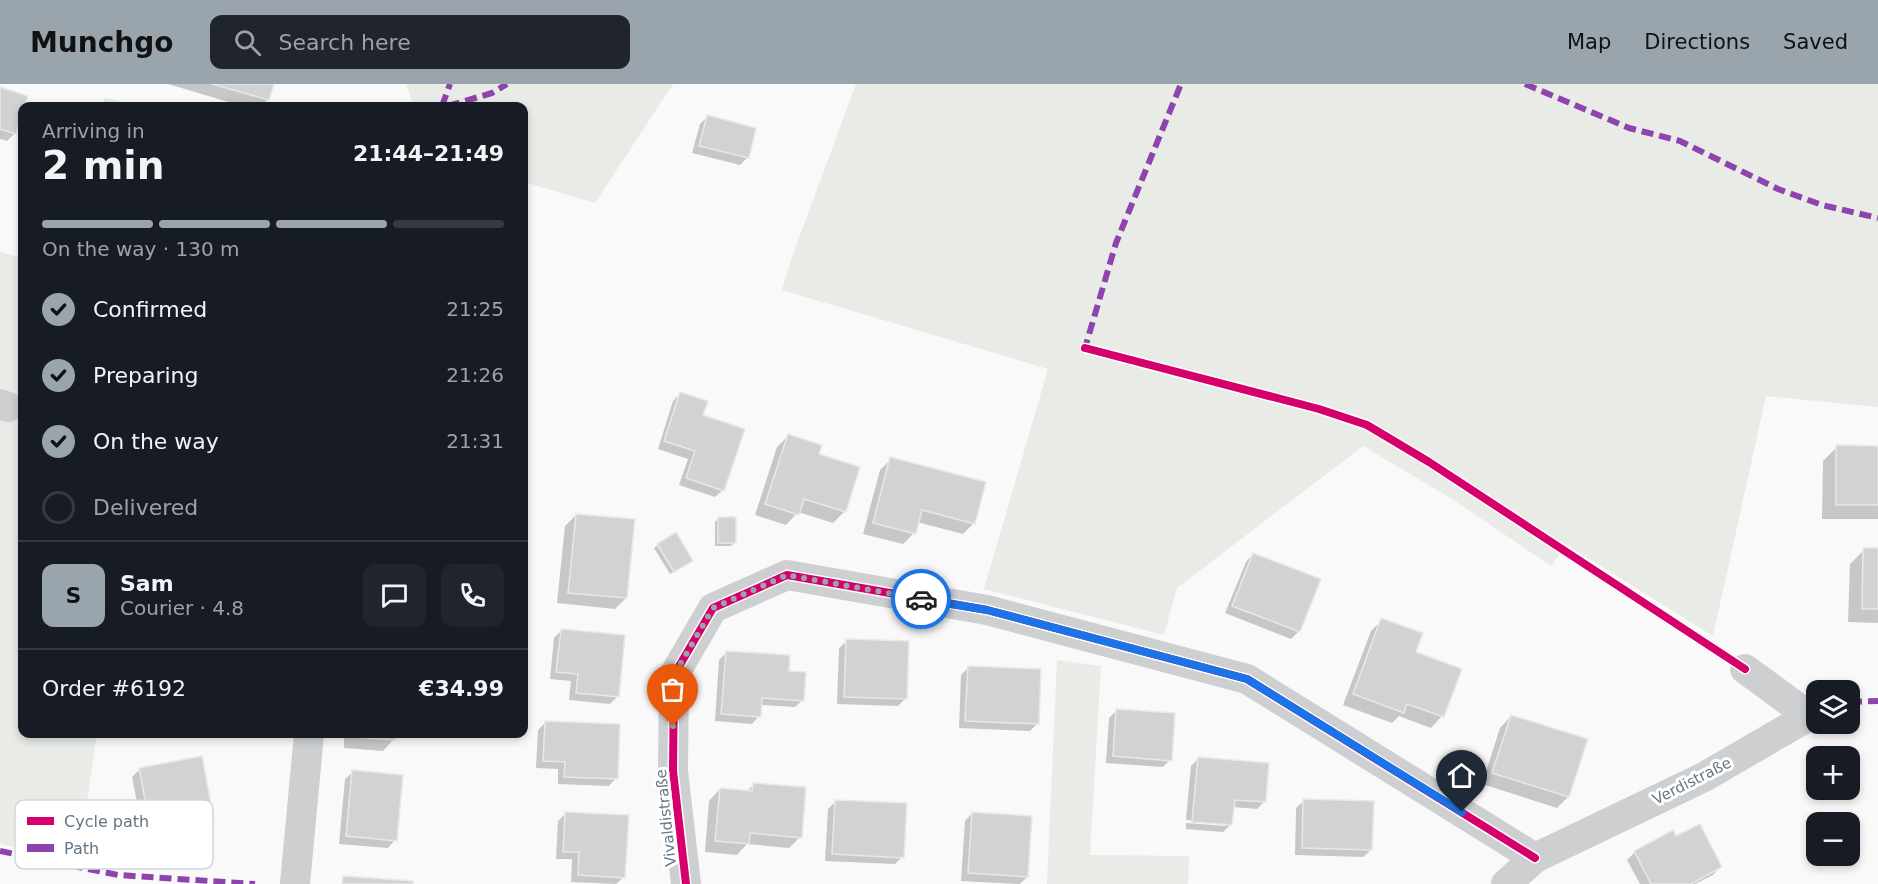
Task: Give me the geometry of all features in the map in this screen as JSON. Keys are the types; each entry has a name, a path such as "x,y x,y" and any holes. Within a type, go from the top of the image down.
{"street":[{"name":"Vivaldistraße","path":"686,884 673,771 674,675 713,608 787,575 987,610 1247,679 1534,858"},
{"name":"Verdistraße","path":"1506,884 1534,858 1704,777 1809,716 1745,669"},
{"path":"295,884 309,738"}],"shaded area":[{"path":"406,84 673,84 595,203 528,183 528,102 413,102"},
{"path":"856,84 1878,84 1878,407 1766,396 1713,636 1567,545 1551,566 1452,499 1363,446 1177,588 1164,635 984,589 1048,369 782,290"},
{"path":"104,98 122,102 103,102"},
{"path":"0,252 18,257 18,738 96,738 87,800 15,800 15,847 0,844"},
{"path":"1057,660 1101,666 1090,855 1189,856 1188,884 1047,884"}],"building":[{"path":"212,84 274,84 269,100"},
{"path":"0,87 28,96 26,102 18,102 16,134 0,129"},
{"path":"707,115 756,128 749,158 699,146"},
{"path":"680,392 708,401 703,415 745,429 724,491 686,478 695,451 664,441"},
{"path":"788,434 822,445 819,454 860,467 846,512 804,499 799,515 765,504"},
{"path":"1836,445 1878,446 1878,505 1836,505"},
{"path":"890,457 986,482 975,524 922,510 916,534 873,523"},
{"path":"576,514 635,519 627,598 568,593"},
{"path":"718,517 736,517 736,543 718,543"},
{"path":"676,532 693,561 674,572 657,544"},
{"path":"1863,548 1878,548 1878,609 1862,609"},
{"path":"1253,553 1321,579 1300,632 1232,606"},
{"path":"1381,618 1423,633 1416,652 1462,669 1444,717 1407,704 1404,713 1353,694"},
{"path":"561,629 625,635 619,697 576,693 578,674 556,672"},
{"path":"846,639 909,641 907,699 844,697"},
{"path":"726,651 790,655 789,671 806,672 804,701 762,698 761,717 721,714"},
{"path":"968,666 1041,669 1039,724 965,721"},
{"path":"1116,709 1175,713 1172,761 1113,756"},
{"path":"1511,715 1588,739 1569,797 1492,773"},
{"path":"545,721 620,724 618,779 564,777 565,762 543,761"},
{"path":"368,738 395,738 395,740"},
{"path":"202,756 210,800 145,800 139,768"},
{"path":"1198,757 1269,763 1266,802 1235,800 1232,825 1192,822"},
{"path":"352,770 403,775 397,841 346,836"},
{"path":"753,783 806,787 802,838 750,833 749,844 715,841 720,788 752,791"},
{"path":"1303,799 1374,801 1372,850 1302,848"},
{"path":"835,800 907,803 904,858 832,854"},
{"path":"565,812 629,815 625,878 578,875 579,852 563,852"},
{"path":"972,812 1032,816 1028,877 968,873"},
{"path":"1700,824 1722,867 1691,884 1651,884 1634,851 1673,830 1676,836"},
{"path":"343,876 413,881 413,884 342,884"}],"marked path":[{"path":"443,102 450,84"},
{"path":"462,102 492,93 507,84"},
{"path":"1088,349 1085,348 1116,243 1181,84"},
{"path":"1525,84 1629,128 1680,141 1778,189 1822,205 1878,218"},
{"path":"1860,702 1878,701"},
{"path":"0,851 15,854"},
{"path":"88,869 118,875 255,884"}],"cycle path":[{"path":"1085,348 1319,409 1367,425 1429,462 1745,669"},
{"path":"686,884 673,771 674,675 713,608 787,575 987,610 1247,679 1535,858"}],"way so far":[{"path":"673,726 674,675 713,608 787,575 921,599"}],"route":[{"path":"921,599 987,610 1247,679 1462,812"}]}
